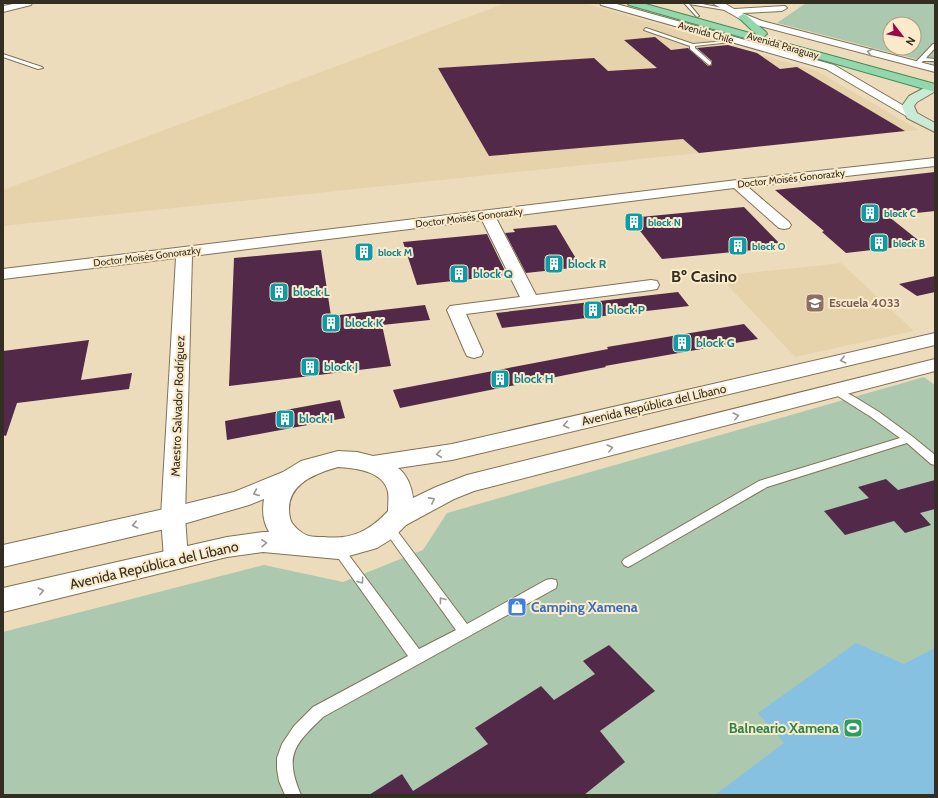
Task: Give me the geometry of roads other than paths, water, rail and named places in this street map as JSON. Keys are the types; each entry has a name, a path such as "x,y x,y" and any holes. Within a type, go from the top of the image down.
{"main road":[{"name":"Avenida Paraguay","path":"632,3 878,69"},
{"name":"Avenida Paraguay","path":"651,3 697,16 759,28 934,87"},
{"path":"743,17 759,28"},
{"path":"878,69 912,88 915,97"},
{"path":"912,115 908,106 915,97 934,87"},
{"name":"Avenida Chile","path":"912,115 935,128"}],"street":[{"path":"3,8 28,3"},
{"name":"Avenida Chile","path":"604,3 830,67 884,97 912,115"},
{"path":"717,3 743,17"},
{"path":"731,10 786,6"},
{"path":"759,28 786,6"},
{"path":"759,28 919,61 935,69"},
{"path":"884,97 897,99 915,97"},
{"name":"Doctor Moisés Gonorazky","path":"3,274 737,184 935,162"},
{"path":"737,184 784,225"},
{"path":"487,215 531,301"},
{"name":"Maestro Salvador Rodríguez","path":"176,559 173,517 184,252"},
{"path":"474,352 456,310 650,285"},
{"name":"Avenida República del Líbano","path":"373,464 452,452 935,339"},
{"path":"871,354 892,359 900,365 902,369 898,374"},
{"path":"292,478 281,490 277,499 275,509 278,525 294,540 305,546 338,549 368,542 392,522 445,493 467,484 935,365"},
{"path":"775,376 764,385 763,390 768,397 787,403"},
{"path":"3,556 173,517 240,499 292,478 310,467 338,459 357,460 373,464 393,477 400,491 401,510 392,522"},
{"name":"Avenida República del Líbano","path":"3,600 227,547 263,542 305,546"}],"lane":[{"path":"686,3 697,16"},
{"path":"690,3 731,10"},
{"path":"646,29 693,45 737,41"},
{"path":"693,45 692,48 709,63"},
{"path":"919,61 935,45"},
{"path":"3,55 40,68"},
{"path":"919,61 935,60"},
{"path":"836,391 860,404 909,439 935,461"},
{"path":"628,562 763,484 909,439"},
{"path":"392,522 465,632"},
{"path":"338,549 417,657"},
{"path":"293,795 284,767 286,750 298,731 318,712 551,584"}],"water":[{"name":"Balneario Xamena","path":"856,643 904,664 935,648 935,795 715,795 784,743 758,713"}],"place":[{"name":"block C","path":"870,213"},
{"name":"block N","path":"634,222"},
{"name":"block B","path":"879,243"},
{"name":"block O","path":"738,246"},
{"name":"block M","path":"364,252"},
{"name":"block R","path":"554,264"},
{"name":"block Q","path":"459,274"},
{"name":"block L","path":"279,292"},
{"name":"Escuela 4033","path":"815,303"},
{"name":"block P","path":"593,310"},
{"name":"block K","path":"331,323"},
{"name":"block G","path":"682,343"},
{"name":"block J","path":"310,367"},
{"name":"block H","path":"500,379"},
{"name":"block I","path":"285,419"},
{"name":"Camping Xamena","path":"517,607"},
{"name":"Balneario Xamena","path":"853,728"}],"district":[{"name":"Bº Casino","path":"704,276"}]}
